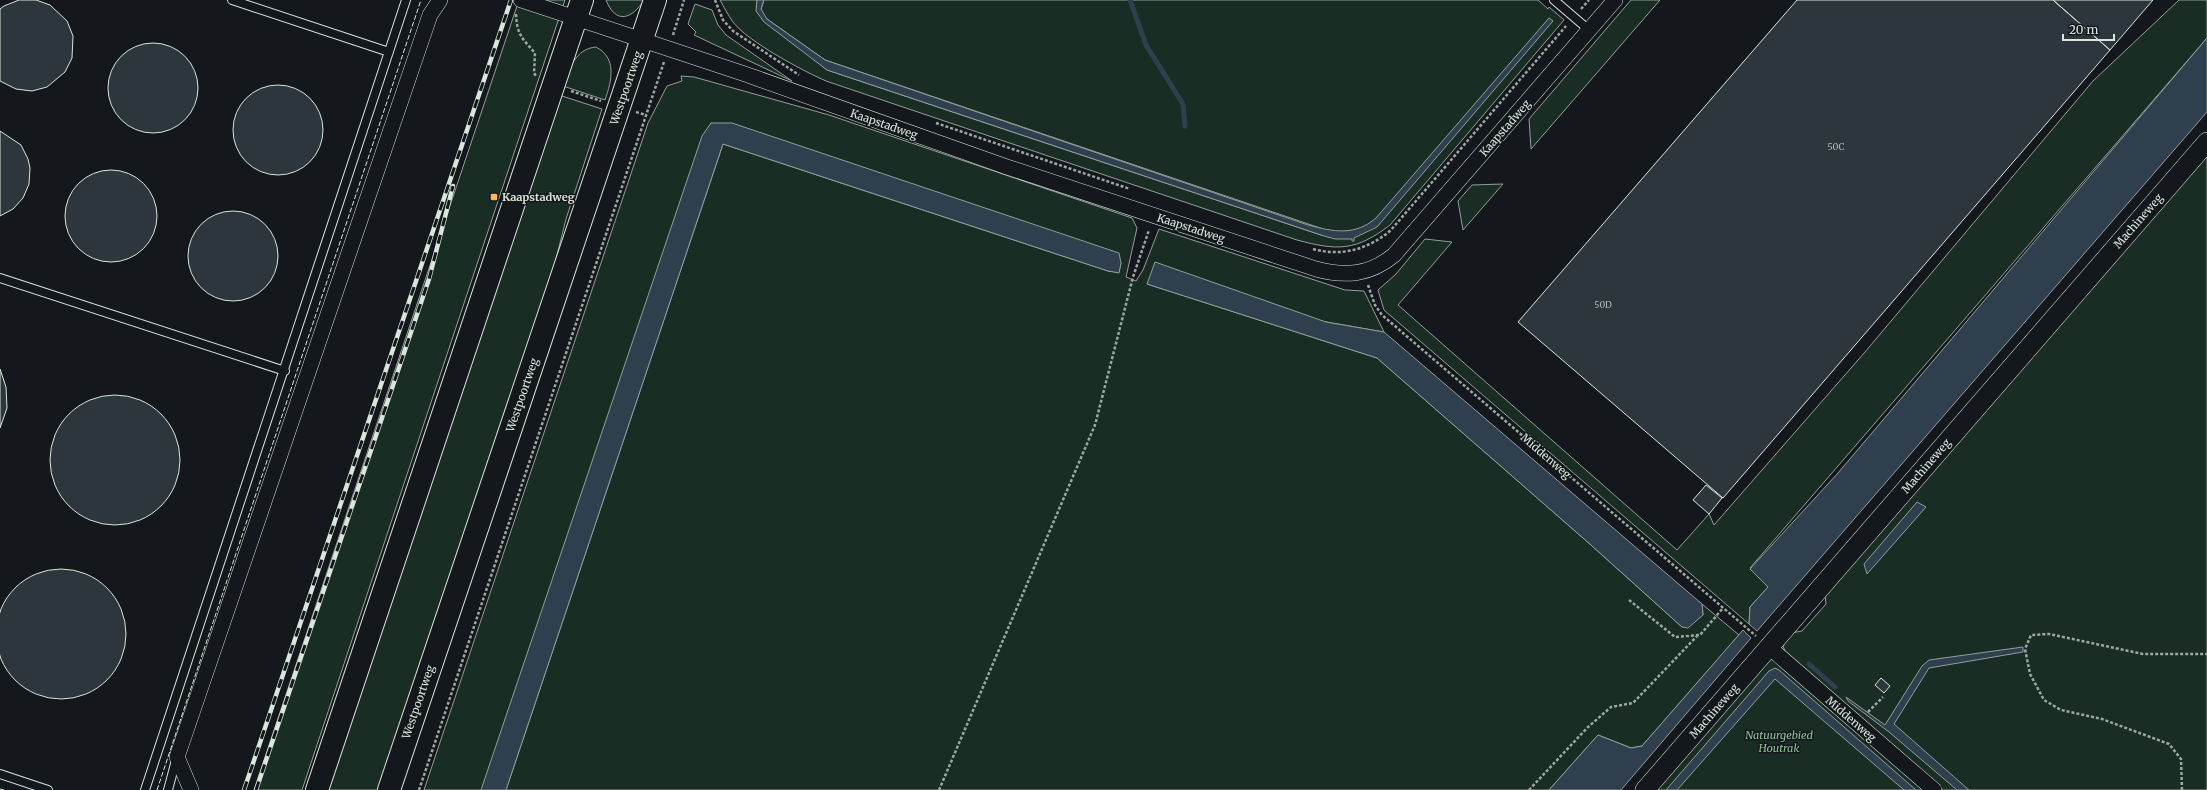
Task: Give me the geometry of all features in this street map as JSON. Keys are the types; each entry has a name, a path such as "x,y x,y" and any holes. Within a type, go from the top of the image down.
{"main road":[{"name":"Westpoortweg","path":"388,790 655,0"},
{"path":"317,790 579,9"}],"street":[{"path":"191,790 177,757 430,15 440,0"},
{"name":"Kaapstadweg","path":"521,0 579,9 642,40 668,49 1154,215 1331,273 1350,274 1364,272 1382,265 1394,255 1615,0"},
{"name":"Machineweg","path":"1645,790 1763,642 2207,142"},
{"name":"Middenweg","path":"1763,642 1934,790"}],"lane":[{"path":"232,0 389,52"},
{"path":"146,790 406,0"},
{"path":"1554,0 1589,30"},
{"path":"0,278 285,371"},
{"path":"168,790 177,757"},
{"path":"0,774 48,790"}],"path":[{"path":"419,790 684,0"},
{"path":"714,0 723,20 733,31 800,76"},
{"name":"Kaapstadweg","path":"1310,249 1339,252 1358,249 1377,242 1391,230 1589,0"},
{"name":"Kaapstadweg","path":"931,121 1133,190"},
{"path":"939,790 1095,425 1133,277 1154,215"},
{"name":"Middenweg","path":"1364,272 1375,305 1382,315 1763,642"},
{"path":"1629,600 1675,637 1698,635"},
{"path":"1530,790 1587,728 1611,707 1634,703 1723,608"},
{"path":"2182,790 2181,759 2169,744 2102,719 2061,710 2044,700 2030,674 2025,650 2031,635 2049,634 2143,654 2207,654"},
{"path":"1870,710 1883,697"}],"green space":[{"path":"519,0 565,0 302,790 254,790"},
{"path":"606,0 644,0 634,12 629,15 619,16 614,13"},
{"path":"720,0 757,0 757,11 766,19 761,9 764,0 1538,0 1564,20 1390,225 1367,240 1356,244 1335,247 1311,244 1297,240 826,81 790,63 750,38 733,22","holes":["767,19 825,60 1329,231 1321,235 827,70"]},
{"path":"1631,0 1660,0 1531,149 1529,119"},
{"path":"2179,0 2207,0 2207,38 1750,568 1768,587 1750,607 1749,624 1384,310 1378,290 1396,274 1425,239 1452,242 1398,305 1677,550 1709,514 1714,525 1865,352 2093,81"},
{"path":"695,4 712,10 718,25 726,35 792,81 694,35 696,32 688,24"},
{"path":"596,47 603,52 610,63 610,85 605,100 563,86 571,66 578,55 583,51"},
{"path":"681,76 694,77 829,115 1132,218 1137,228 1126,277 1136,281 1143,270 1159,229 1345,290 1364,291 1384,332 1326,322 1147,284 1377,358 1591,545 1682,627 1703,615 1702,604 1739,635 1642,746 1631,748 1598,735 1549,790 506,790 723,144 1108,271 1119,272 1121,263 711,123 483,790 424,790 648,123 667,86 682,81"},
{"path":"559,95 602,109 566,219 547,295 381,790 326,790"},
{"path":"2207,152 2207,790 1943,790 1785,651 1783,646 1791,633 1802,631 1826,604 1825,595"},
{"path":"1503,184 1463,230 1458,201 1472,185"},
{"name":"Natuurgebied Houtrak","path":"1770,659 1775,660 1927,790 1654,790"}],"water":[{"path":"757,0 764,0 761,9 767,19 825,60 1308,225 1335,231 1360,228 1376,218 1549,18 1553,21 1377,227 1354,238 1354,241 1352,241 1352,239 1335,239 1324,236 827,70 764,22 756,11"},
{"path":"2207,38 2207,112 1757,631 1749,624 1750,607 1768,587 1750,569 1838,473"},
{"path":"711,123 732,123 1119,253 1121,263 1119,273 1108,271 723,144 506,790 481,790 702,136"},
{"path":"1155,262 1326,322 1384,332 1702,604 1703,615 1688,628 1682,627 1591,545 1377,358 1147,284"},
{"path":"1917,502 1926,507 1867,574 1864,564"},
{"path":"1743,630 1751,638 1621,790 1549,790 1598,735 1631,748 1642,746"},
{"path":"2023,647 2023,652 1929,668 1894,724 1969,790 1957,790 1889,732 1848,701 1846,697 1885,725 1922,666 1929,660"},
{"path":"1775,668 1916,790 1904,790 1775,679 1677,790 1666,790 1769,671"}],"building":[{"path":"19,0 36,0 50,5 67,21 73,36 72,58 65,72 47,87 32,91 16,89 0,81 0,9"},
{"path":"1797,0 2053,0 2110,50 1723,498 1518,322"},
{"path":"2053,0 2153,0 2110,50"},
{"path":"153,43 170,47 185,56 194,71 198,88 194,105 185,120 170,129 153,133 136,129 121,120 112,105 108,88 112,71 121,56 136,47"},
{"path":"278,85 295,89 310,98 319,113 323,130 319,147 310,162 295,171 278,175 261,171 246,162 237,147 233,130 237,113 246,98 261,89"},
{"path":"0,131 21,145 28,159 30,168 29,184 23,198 13,209 0,216"},
{"path":"111,170 128,174 143,184 153,199 157,216 153,233 143,248 128,258 111,262 94,258 79,248 69,233 65,216 69,199 79,184 94,174"},
{"path":"233,211 250,215 265,224 274,239 278,256 274,273 265,288 250,297 233,301 216,297 201,288 192,273 188,256 192,239 201,224 216,215"},
{"path":"0,369 6,387 7,408 0,428"},
{"path":"115,395 140,400 161,414 175,435 180,460 175,485 161,506 140,520 115,525 90,520 69,506 55,485 50,460 55,435 69,414 90,400"},
{"path":"1706,485 1722,498 1709,514 1693,500"},
{"path":"67,569 80,571 92,576 112,593 119,603 124,615 126,634 124,653 119,665 102,685 92,692 80,697 55,699 42,697 30,692 10,675 3,665 -2,653 -4,628 -2,615 3,603 20,583 30,576 42,571"},
{"path":"1881,678 1890,686 1884,693 1875,685"}],"waterway":[{"path":"1130,0 1146,45 1183,104 1185,126"},
{"path":"1809,664 1835,687"}],"railway":[{"path":"244,790 511,0"},
{"path":"256,790 429,279 453,186"}],"fence":[{"path":"157,790 421,0"},
{"path":"0,789 4,790"}],"place":[{"name":"Kaapstadweg","path":"494,197"}]}
